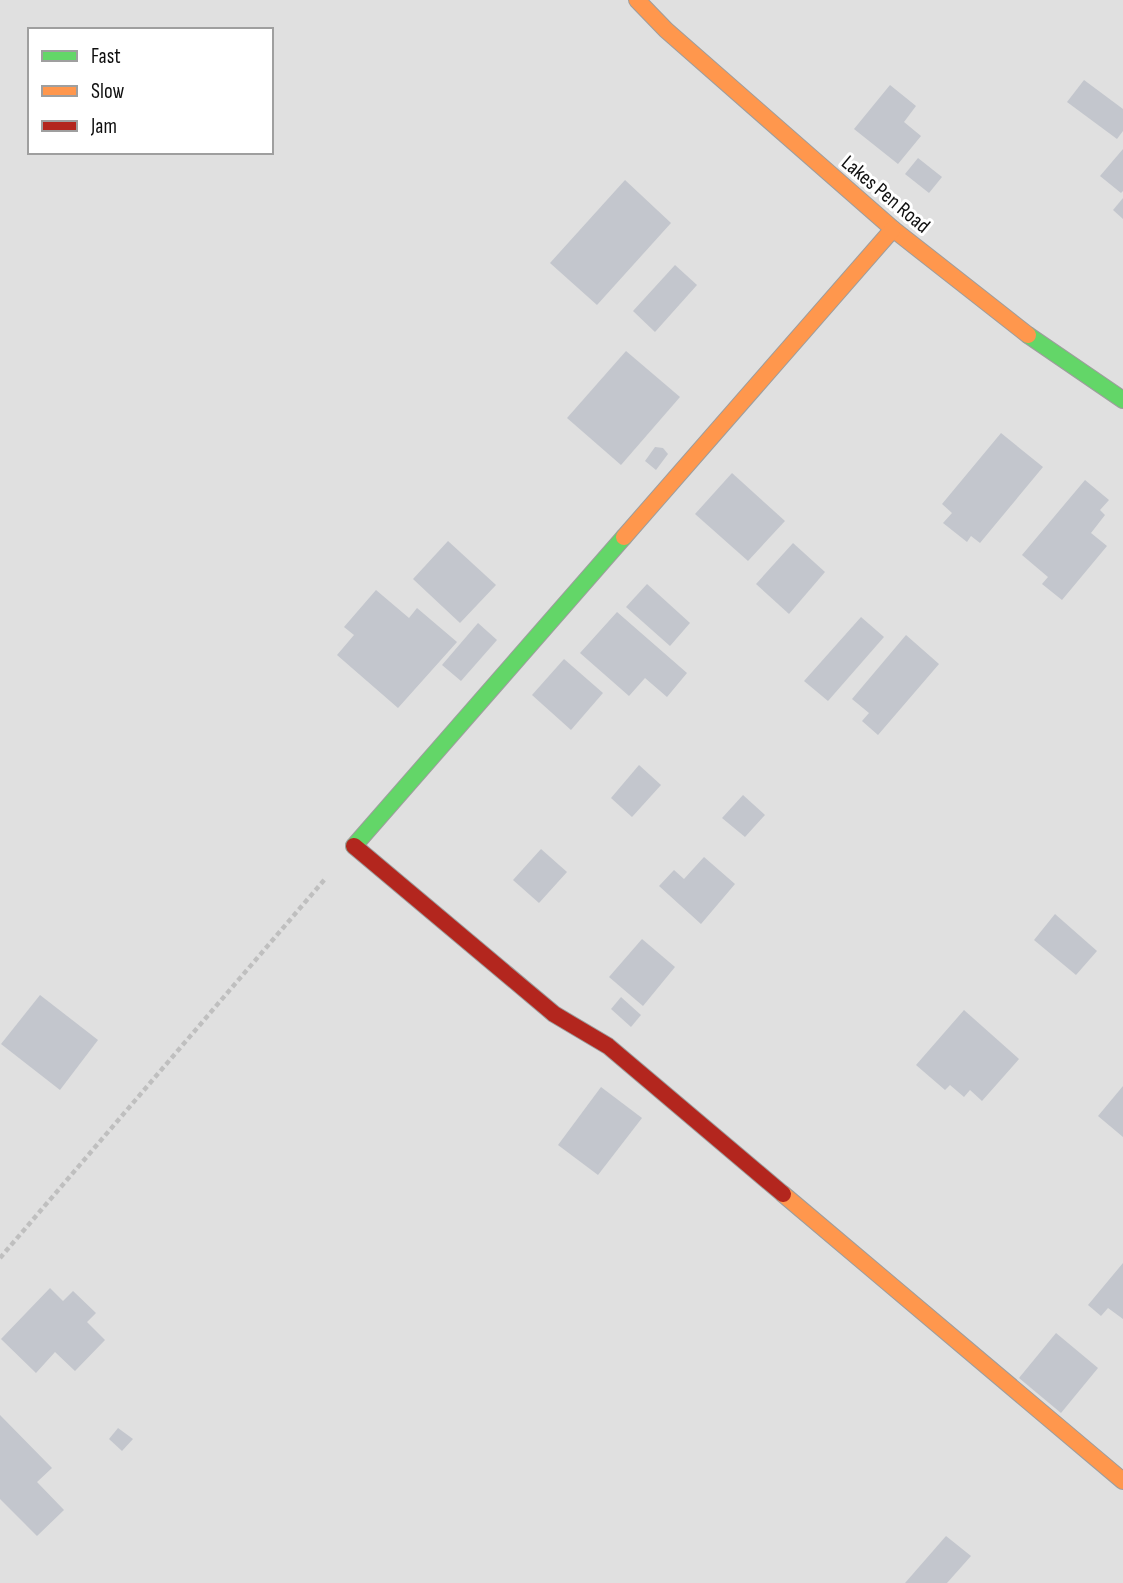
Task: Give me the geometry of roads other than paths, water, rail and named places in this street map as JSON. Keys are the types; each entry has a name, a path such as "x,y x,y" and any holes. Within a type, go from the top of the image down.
{"street":[{"name":"Lakes Pen Road","path":"638,0 666,30 894,229 1025,333 1123,400"},
{"path":"894,229 353,846 554,1014 608,1046 1123,1481"}]}
